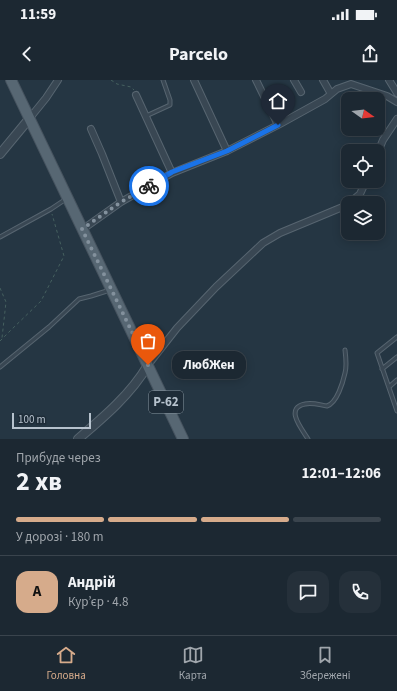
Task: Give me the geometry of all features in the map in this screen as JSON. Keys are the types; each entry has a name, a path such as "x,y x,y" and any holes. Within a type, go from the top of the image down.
{"main road":[{"name":"Р-62","path":"10,80 183,439"}],"street":[{"path":"0,154 46,98 58,80"},
{"path":"194,80 227,151"},
{"path":"256,80 278,125"},
{"path":"294,80 301,92"},
{"path":"323,80 331,94"},
{"path":"389,80 397,93"},
{"path":"82,229 121,202 172,172 227,151 325,99 336,90 351,84 387,96 397,102"},
{"path":"136,95 172,172"},
{"path":"381,144 397,119"},
{"path":"91,129 121,202"},
{"path":"78,439 106,415 126,394 142,376 148,365 177,328 216,287 263,243 280,233 341,208"}],"lane":[{"path":"146,117 170,104 163,80"},
{"path":"0,237 68,198"},
{"path":"0,367 49,327 79,299 111,289"},
{"path":"397,337 377,353 388,387 396,404 397,411"},
{"path":"308,439 294,415 295,411 297,407 304,404 331,405 341,387 345,373 345,350"},
{"path":"382,369 397,357"},
{"path":"388,387 397,380"}],"path":[{"path":"111,80 117,84 131,87 136,95"},
{"path":"0,342 2,338 41,301 64,256 51,209"},
{"path":"0,288 6,302 2,338"}],"way so far":[{"path":"148,365 82,229 121,202 149,186"}],"place":[{"name":"ЛюбЖен","path":"148,365"}],"route":[{"path":"149,186 172,172 227,151 278,125"}]}
